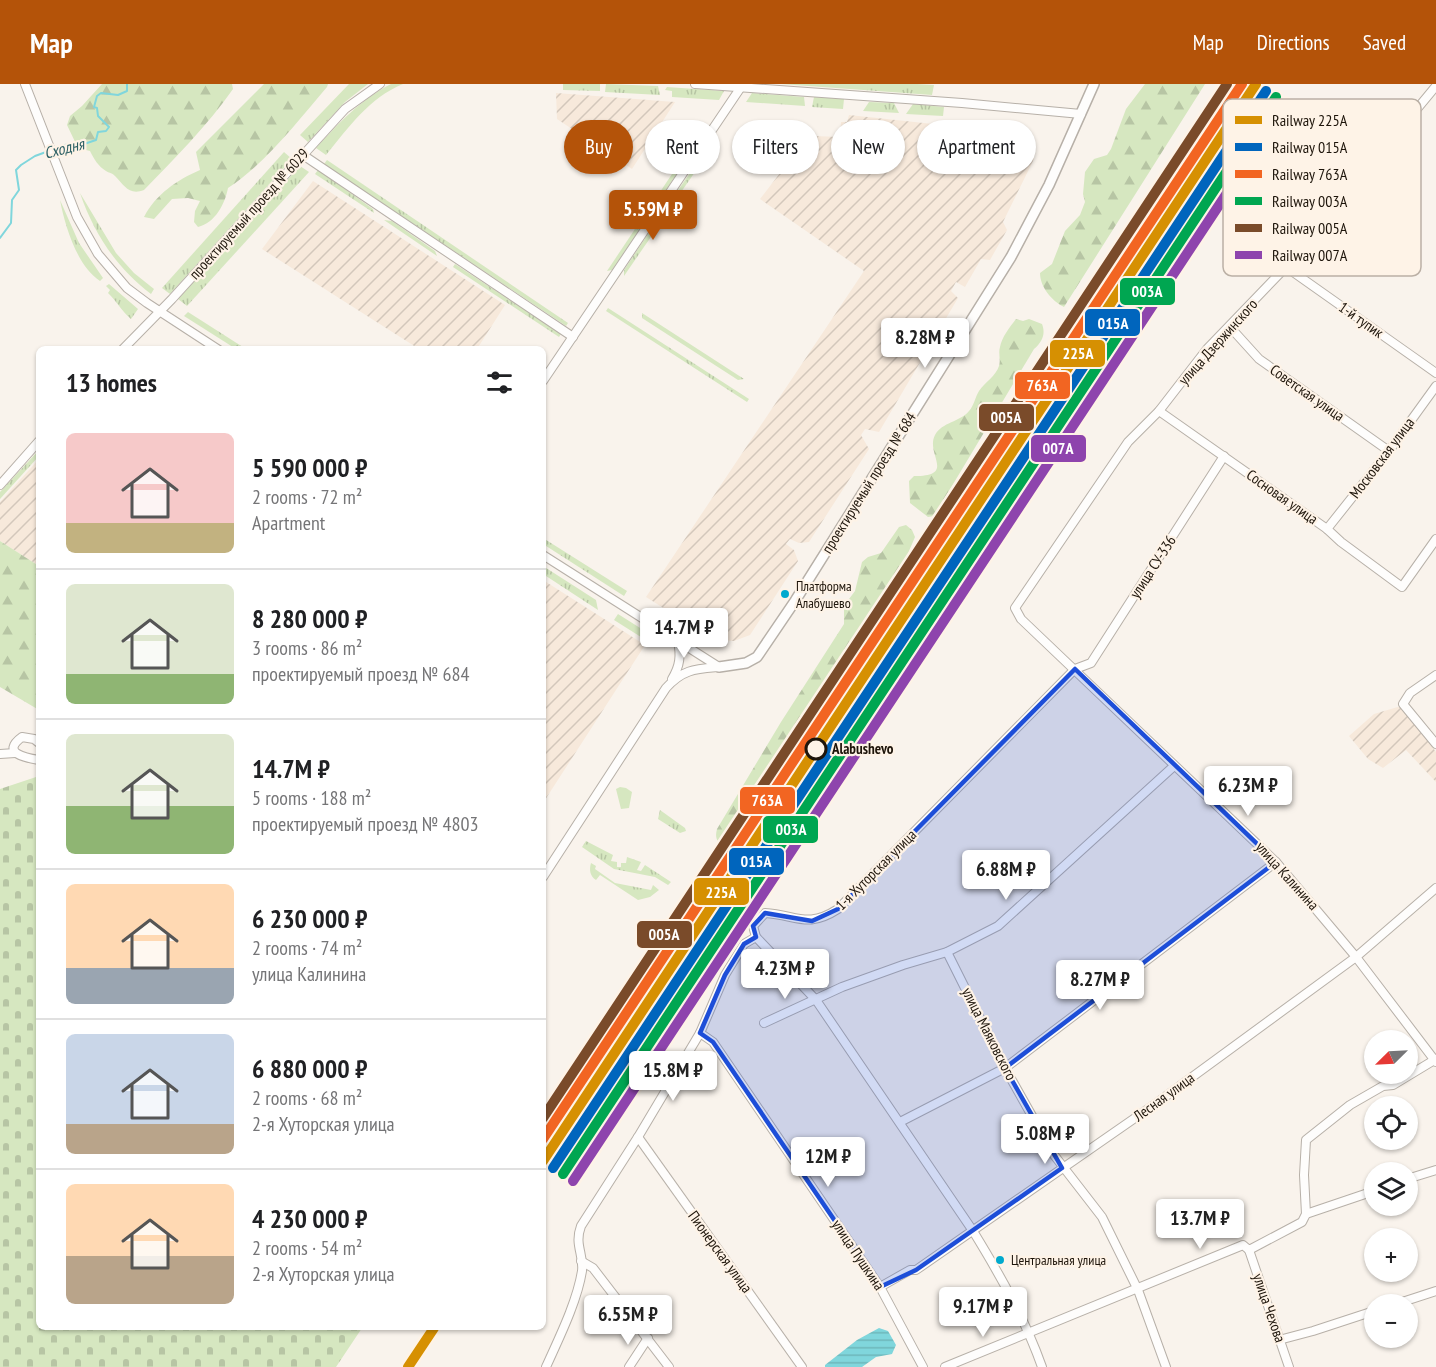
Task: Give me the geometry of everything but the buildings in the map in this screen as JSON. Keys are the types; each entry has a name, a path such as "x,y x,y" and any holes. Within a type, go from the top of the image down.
{"street":[{"path":"25,84 77,217 98,254 127,288 213,346"},
{"name":"проектируемый проезд № 6029","path":"126,346 345,109 380,84"},
{"path":"695,84 1081,114"},
{"name":"проектируемый проезд № 684","path":"546,872 666,688 680,674 690,670 740,664 752,660 763,650 991,290 1050,184 1094,84"},
{"name":"улица Дзержинского","path":"1421,104 1436,86"},
{"path":"546,377 741,87"},
{"path":"303,155 573,337"},
{"name":"улица Дзержинского","path":"1015,608 1128,442 1159,411 1207,349 1278,276"},
{"name":"1-й тупик","path":"1299,276 1436,374"},
{"name":"Советская улица","path":"1230,327 1259,359 1389,452"},
{"name":"Московская улица","path":"1327,529 1389,452 1436,386"},
{"name":"Сосновая улица","path":"1159,411 1327,529 1402,587 1436,539"},
{"path":"0,485 36,444"},
{"name":"улица СУ-336","path":"1076,669 1092,663 1224,456"},
{"path":"546,557 719,667"},
{"name":"улица Калинина","path":"1015,608 1022,619 1276,862 1356,957 1435,1060"},
{"path":"666,688 679,664 678,641"},
{"name":"1-я Хуторская улица","path":"546,1367 579,1285 582,1268 578,1235 581,1226 638,1137 700,1033 725,975 744,944 756,937 753,926 765,913 812,921 825,918 838,909 1076,669"},
{"path":"1436,675 1410,693 1403,704 1436,744"},
{"path":"15,753 14,744 22,737 36,741"},
{"path":"0,754 15,753 26,758 36,759"},
{"path":"764,1023 852,983 947,952 998,926 1174,766"},
{"path":"900,1122 1005,1068 1276,862"},
{"name":"Лесная улица","path":"880,1287 910,1270 916,1270 1158,1102 1356,957 1436,888"},
{"path":"756,937 816,1000 973,1231 993,1263 1030,1333 1042,1367"},
{"name":"улица Маяковского","path":"947,952 1005,1068 1062,1168 1076,1182 1102,1217 1138,1290 1166,1367"},
{"name":"улица Пушкина","path":"700,1033 712,1042 880,1287 923,1367"},
{"path":"945,1367 1138,1290 1243,1245 1249,1250 1302,1222 1306,1214 1304,1175 1306,1140 1350,1105 1383,1086 1393,1085 1435,1060"},
{"name":"Пионерская улица","path":"638,1137 802,1367"},
{"path":"1418,1176 1436,1170"},
{"path":"1306,1214 1364,1194"},
{"name":"улица Чехова","path":"1249,1250 1289,1367"},
{"path":"581,1261 593,1268 669,1367"},
{"path":"1418,1297 1436,1291"},
{"path":"1279,1340 1364,1314"},
{"path":"628,1367 648,1338"}],"highlighted area":[{"path":"1075,669 1276,862 1005,1068 1062,1168 916,1270 880,1287 713,1042 700,1033 725,975 744,944 756,937 753,926 765,913 812,921 838,909"}],"shaded area":[{"path":"556,93 675,102 663,120 645,120 645,149 633,167 633,120 564,120 564,124 557,119"},
{"path":"849,115 896,120 848,120"},
{"path":"905,121 917,122 917,174 1027,174 1003,222 1007,230 990,260 981,259 965,287 956,282 951,291 958,298 879,432 865,429 861,435 869,449 809,542 799,543 790,539 786,544 794,550 798,561 750,635 734,641 714,640 646,597 864,271 760,199 779,174 819,174 819,136 831,137 831,174 905,174"},
{"path":"313,181 505,305 479,346 414,346 262,249"},
{"path":"36,462 36,564 0,541 0,502"},
{"path":"546,582 645,645 546,798"},
{"path":"1401,706 1436,752 1436,782 1406,750 1383,768 1368,759 1349,736 1374,714"}],"green space":[{"path":"102,84 232,84 233,89 202,129 144,190 134,192 127,189 114,175 101,167 90,151 78,148 67,125 70,116"},
{"path":"264,84 328,84 269,154 228,188 222,206 204,225 198,227 194,222 195,211 200,201 188,198 172,199 154,219 144,217 155,201 168,189 183,178 200,170 196,152"},
{"path":"349,84 368,84 345,102 308,142 300,135"},
{"path":"391,84 403,84 370,105 326,155 316,148 360,105"},
{"path":"563,84 600,84 600,91 563,90"},
{"path":"606,84 658,86 660,95 605,92"},
{"path":"781,84 917,84 934,85 932,95"},
{"path":"1145,84 1205,84 1064,307 1048,293 1042,283 1040,273 1052,264 1065,231 1080,215 1085,202 1083,194 1085,172 1094,159 1107,155 1126,109"},
{"path":"667,87 724,91 719,100 672,97 672,91 665,90"},
{"path":"752,93 804,97 805,106 746,102"},
{"path":"814,97 844,99 843,109 812,107"},
{"path":"869,102 894,103 899,113 863,111"},
{"path":"913,104 944,107 943,116 906,114"},
{"path":"284,152 292,159 170,294 162,288"},
{"path":"327,160 568,323 566,326 324,164"},
{"path":"300,166 309,172 187,306 178,299"},
{"path":"318,170 373,209 374,213 315,174"},
{"path":"672,174 677,174 657,203 654,201"},
{"path":"689,174 694,174 668,211 665,209"},
{"path":"80,193 116,253 134,273 154,289 151,294 127,273 108,249 92,222"},
{"path":"60,200 79,243 103,278 100,281 85,266 73,245"},
{"path":"651,205 655,207 612,270 607,271"},
{"path":"662,213 666,215 624,276 624,270"},
{"path":"384,220 392,221 435,251 437,256"},
{"path":"455,264 561,334 559,337 453,267"},
{"path":"109,284 138,309 131,319 108,293 110,290 106,286"},
{"path":"608,308 749,399 747,402 606,311"},
{"path":"188,312 241,346 231,346 184,316"},
{"path":"642,313 744,379 738,380 642,318"},
{"path":"1016,319 1023,321 1029,319 1042,324 1044,331 1042,338 934,516 928,517 910,503 909,481 914,476 927,475 937,468 933,442 935,435 942,427 961,418 971,409 979,391 998,370 1001,343"},
{"path":"36,453 36,459 0,499 0,492"},
{"path":"906,525 915,537 904,573 730,843 723,846 717,839 717,829 781,722 844,624 846,603 855,591 862,562 868,557 881,553 899,527"},
{"path":"546,540 627,591 624,596 546,546"},
{"path":"0,541 36,564 36,708 0,687"},
{"path":"546,568 596,600 598,610 546,576"},
{"path":"618,614 656,638 652,644 614,620"},
{"path":"36,777 36,1330 361,1330 336,1367 0,1367 0,789"},
{"path":"620,787 632,792 629,808 621,809 616,789"},
{"path":"660,810 686,831 680,833 658,819"},
{"path":"586,841 613,855 611,861 617,862 617,867 621,867 621,863 626,863 627,857 641,862 637,870 641,871 645,865 671,882 668,885 655,877 614,869 582,847"},
{"path":"591,863 596,866 595,869 615,883 651,890 653,885 659,890 650,897 638,900 600,875 596,880 592,877"}],"water":[{"path":"879,1328 888,1331 896,1345 892,1354 876,1357 862,1367 825,1367 857,1340"}],"waterway":[{"name":"Сходня","path":"0,238 11,223 12,200 19,190 16,170 35,156 68,144 78,146 96,140 98,132 106,131 109,127 98,116 97,108 94,107 97,96 101,93 118,95 127,91 127,84"}],"rail line":[{"name":"005А","path":"546,1113 1227,84"},
{"name":"763А","path":"1232,99 1242,84"},
{"name":"225А","path":"1246,99 1256,84"},
{"name":"015А","path":"1261,99 1266,91"},
{"name":"763А","path":"546,1134 1223,113"},
{"name":"225А","path":"546,1156 1223,134"},
{"name":"015А","path":"553,1168 1223,156"},
{"name":"003А","path":"563,1174 1223,177"},
{"name":"007А","path":"573,1181 1223,199"},
{"name":"225А","path":"408,1367 433,1330"}],"place":[{"name":"Платформа Алабушево","path":"785,594"},
{"name":"Alabushevo","path":"816,749"},
{"name":"Центральная улица","path":"1000,1260"}]}
